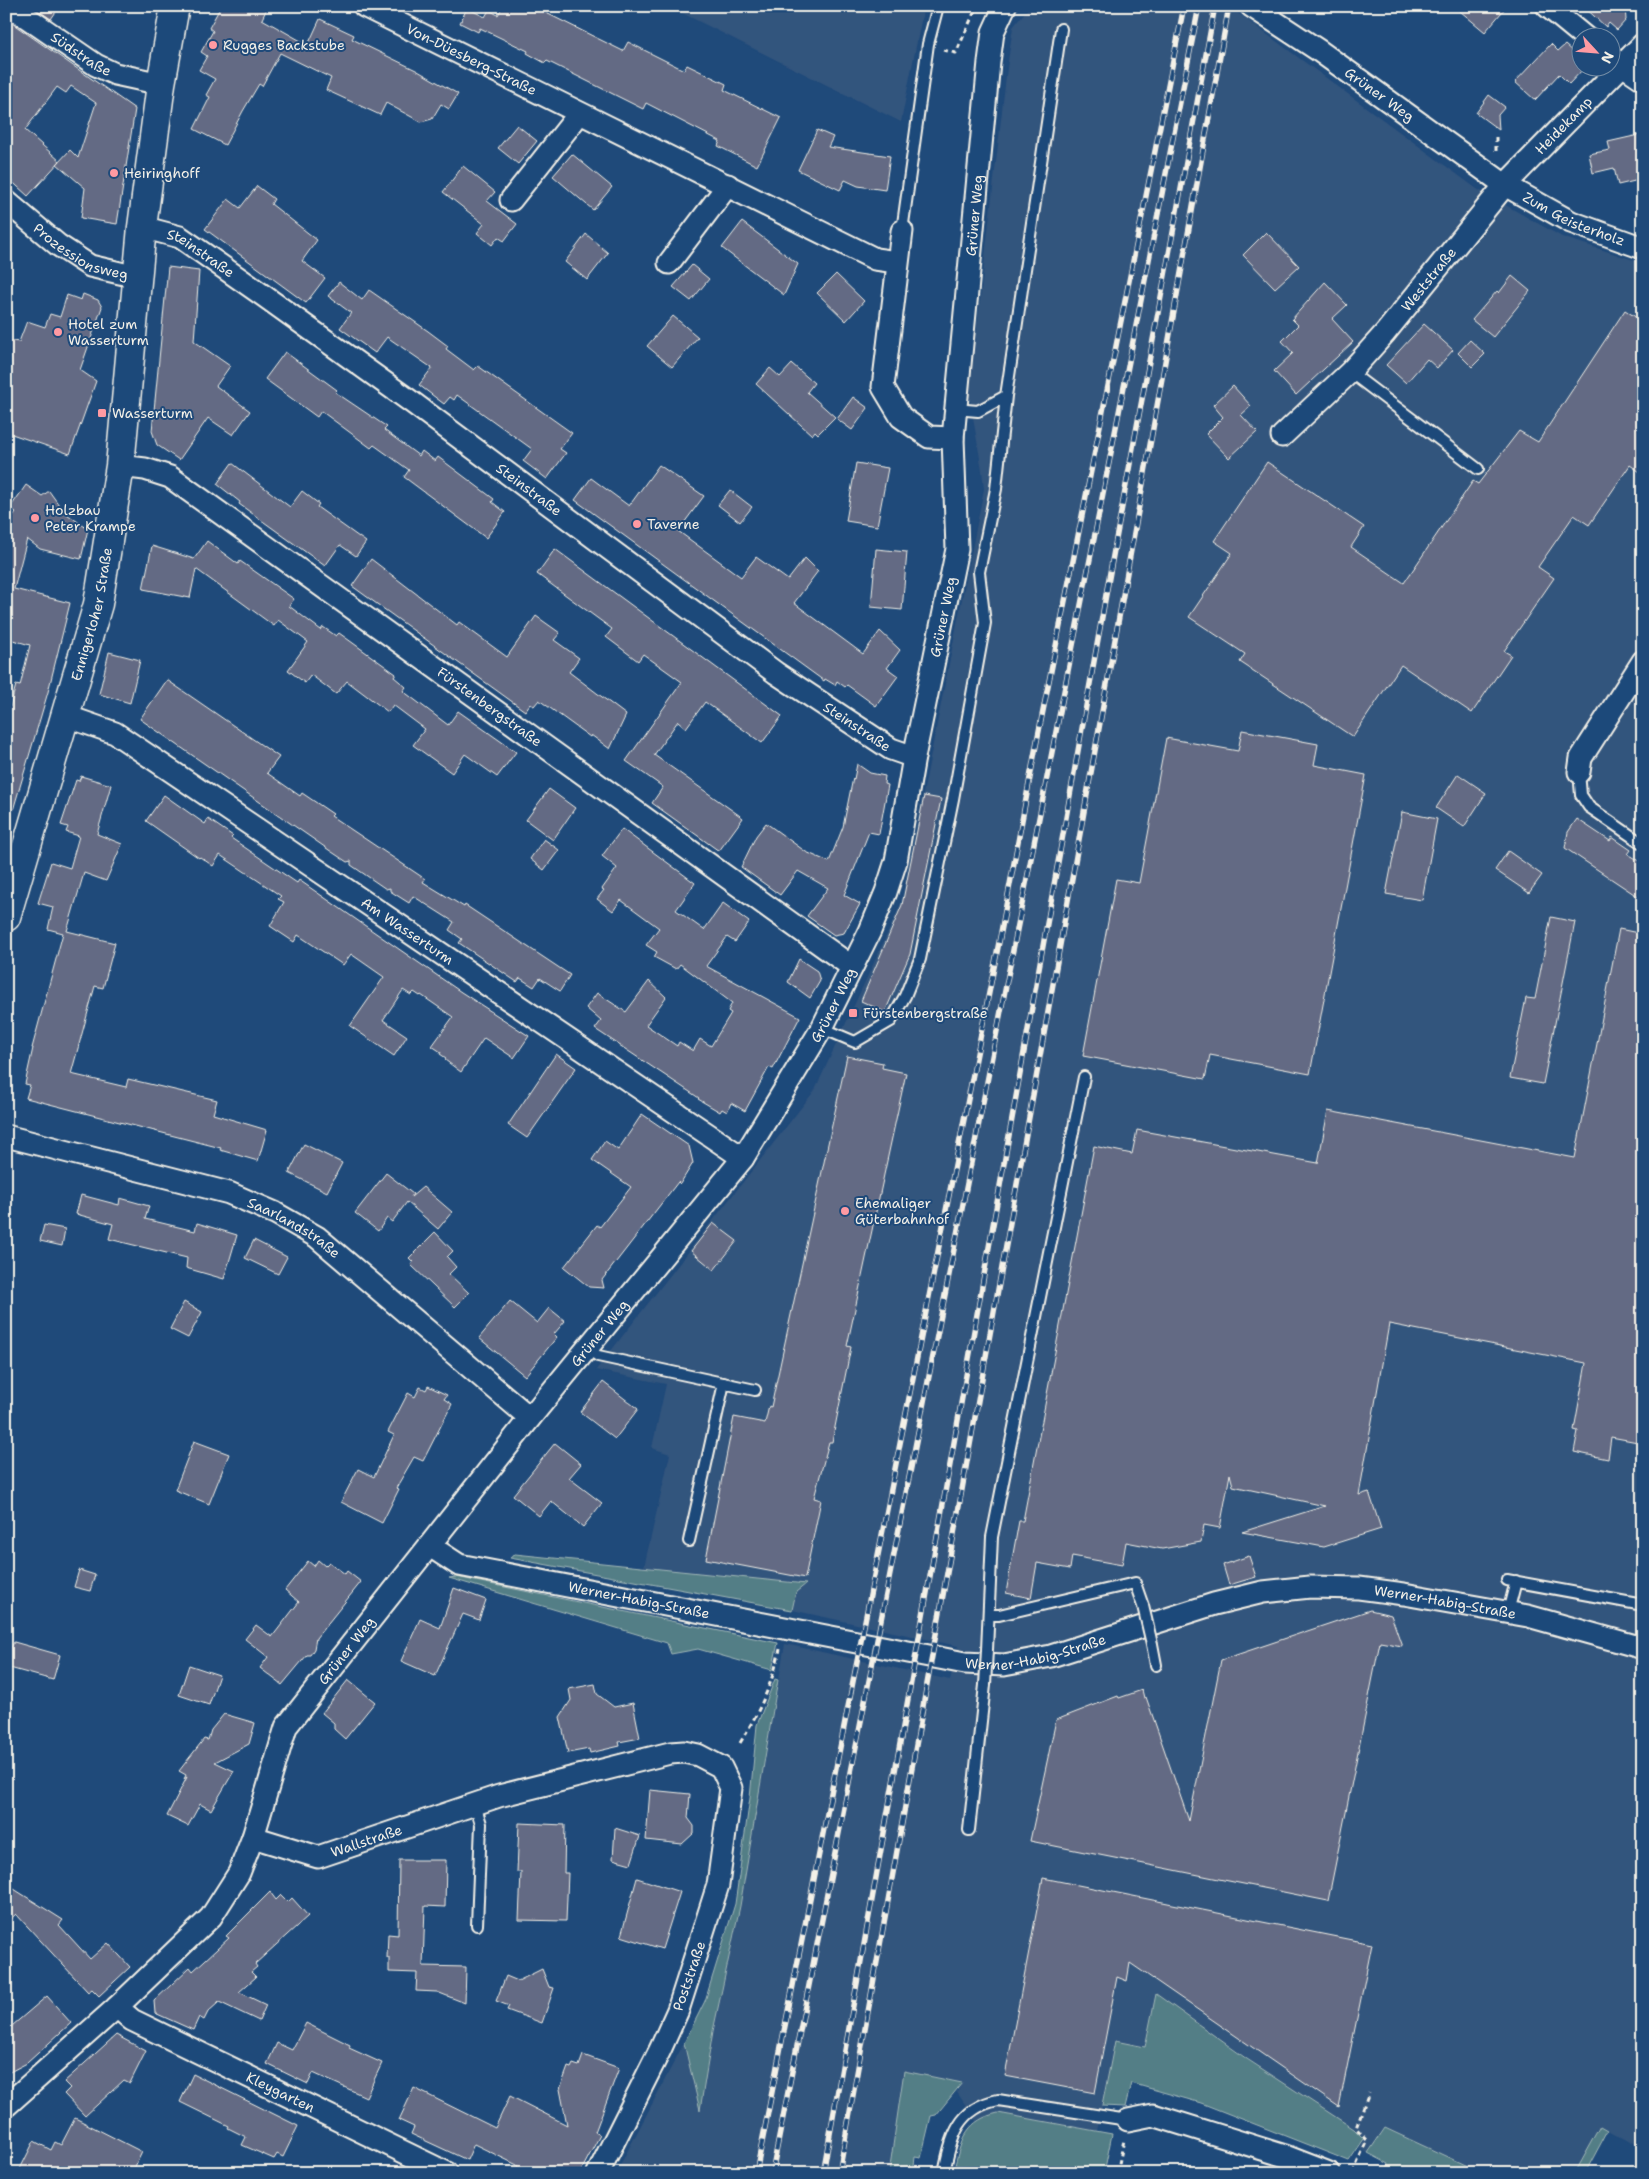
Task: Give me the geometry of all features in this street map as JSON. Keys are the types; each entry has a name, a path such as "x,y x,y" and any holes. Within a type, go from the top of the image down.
{"main road":[{"name":"Ennigerloher Straße","path":"6,917 13,871 66,716 98,604 120,466 142,227 161,84 175,6"}],"street":[{"name":"Südstraße","path":"10,6 96,65 115,74 161,84"},
{"name":"Von-Düesberg-Straße","path":"364,6 875,259 897,262"},
{"name":"Grüner Weg","path":"253,1837 286,1726 530,1418 744,1158 822,1028 886,892 896,860 914,757 957,549 953,438 955,409 989,62 993,32 1005,6"},
{"name":"Grüner Weg","path":"1252,6 1318,50 1505,185"},
{"path":"1547,6 1574,28"},
{"name":"Heidekamp","path":"1622,59 1643,44"},
{"path":"1622,65 1643,79"},
{"name":"Heidekamp","path":"1505,185 1602,78"},
{"path":"511,200 579,114"},
{"name":"Zum Geisterholz","path":"1505,185 1571,222 1643,248"},
{"name":"Weststraße","path":"1282,436 1350,372 1385,333 1505,185"},
{"path":"669,263 728,186"},
{"name":"Prozessionsweg","path":"6,201 58,245 90,266 137,277"},
{"name":"Steinstraße","path":"142,227 180,238 413,402 776,673 890,749 914,757"},
{"path":"902,231 882,387 901,417 930,437 953,438"},
{"name":"Fürstenbergstraße","path":"120,466 145,469 170,477 852,966"},
{"path":"1579,772 1582,758 1643,661"},
{"name":"Am Wasserturm","path":"66,716 115,733 744,1158"},
{"name":"Saarlandstraße","path":"6,1136 229,1194 275,1212 317,1237 530,1418"},
{"name":"Werner-Habig-Straße","path":"430,1546 459,1565 965,1663 1004,1665 1051,1656 1214,1604 1262,1592 1310,1587 1359,1588 1508,1612 1643,1648"},
{"name":"Wallstraße","path":"253,1837 318,1857 475,1804 553,1781 670,1754 684,1752 698,1755 720,1767"},
{"name":"Poststraße","path":"598,2173 678,2010 718,1885 731,1788 720,1767"},
{"path":"6,2106 117,2006 211,1917 240,1873 253,1837"},
{"name":"Kleygarten","path":"117,2006 132,2020 447,2173"},
{"path":"1128,2120 1153,2115 1285,2156 1330,2173"}],"lane":[{"path":"902,231 928,44 938,6"},
{"path":"822,1028 855,1042 892,1022 920,959 953,799 985,623 979,572 996,489 1006,396 1061,30"},
{"path":"1350,372 1478,469"},
{"path":"955,409 978,412 1006,396"},
{"path":"1579,772 1581,795 1589,807 1643,844"},
{"path":"970,1830 985,1684 992,1538 1084,1077"},
{"path":"587,1348 598,1356 755,1390"},
{"path":"690,1541 724,1383"},
{"path":"1508,1612 1511,1580 1643,1606"},
{"path":"989,1615 999,1615 1135,1583 1143,1606 1156,1665"},
{"path":"475,1804 481,1824 477,1925"},
{"path":"944,2173 955,2131 971,2110 986,2102 998,2100 1128,2120"}],"path":[{"path":"945,51 956,53 977,6"},
{"path":"1496,137 1496,144"},
{"path":"740,1743 759,1712 775,1674 781,1643"},
{"path":"1353,2173 1367,2140 1356,2128 1369,2092"},
{"path":"1117,2173 1128,2120"}],"shaded area":[{"path":"668,6 924,6 901,122"},
{"path":"1030,6 1206,6 1238,13 1477,189 1562,237 1643,263 1643,2149 1601,2126 1575,2173 1482,2173 1385,2128 1368,2153 1359,2149 1364,2139 1156,1995 1145,2047 1115,2042 1097,2131 998,2113 976,2121 957,2092 962,2083 904,2071 889,2173 616,2173 684,2043 700,2108 713,2031 740,1906 785,1644 950,1680 958,1646 792,1610 796,1592 805,1584 644,1567 670,1454 652,1448 666,1384 596,1370 815,1090 901,904 984,489 969,394 1013,27"}],"green space":[{"path":"515,1554 806,1584 796,1592 792,1610 510,1558"},
{"path":"456,1577 778,1643 772,1670 698,1649 671,1654 667,1643 449,1578"},
{"path":"775,1679 778,1680 740,1906 713,2031 700,2110 684,2043 705,2001 735,1904 750,1798 757,1725"},
{"path":"1156,1994 1247,2059 1354,2129 1364,2139 1349,2161 1201,2103 1131,2083 1125,2107 1102,2106 1115,2041 1145,2047"},
{"path":"904,2071 962,2083 936,2115 931,2116 921,2158 915,2157 913,2173 889,2173"},
{"path":"998,2113 1112,2134 1104,2173 972,2173 973,2167 955,2165 960,2146 968,2131 979,2120"},
{"path":"1601,2126 1608,2130 1585,2173 1575,2173"},
{"path":"1385,2128 1482,2173 1385,2173 1389,2164 1368,2153"}],"building":[{"path":"32,6 60,6 51,19"},
{"path":"221,6 268,6 262,19 308,45 320,19 354,35 352,39 416,70 458,94 449,109 441,104 432,119 421,122 386,103 380,115 326,90 331,78 280,53 262,86 259,84 225,145 194,129 210,97 206,95 215,79 199,70 207,56 201,52 213,31 209,28"},
{"path":"503,6 532,6 623,51 628,42 684,70 687,65 726,84 724,90 781,118 757,166 718,146 720,141 646,103 643,109 547,61 545,63 527,53 528,51 480,28 478,32 460,23 467,8 485,17 489,10 498,15"},
{"path":"1454,6 1507,6 1485,32"},
{"path":"1583,6 1625,6 1626,20 1619,28 1615,28 1609,23 1606,27"},
{"path":"6,19 135,109 117,224 81,218 85,188 57,164 28,196 6,176","holes":["71,86 96,103 78,158 70,150 60,161 25,130 57,87 66,93"]},
{"path":"1551,44 1558,51 1565,45 1572,51 1572,78 1575,78 1569,84 1559,74 1535,100 1515,82"},
{"path":"1489,95 1505,107 1498,115 1499,130 1476,113"},
{"path":"517,125 537,141 518,164 498,148"},
{"path":"817,130 833,137 828,147 890,156 885,190 858,186 845,180 840,190 798,170"},
{"path":"1643,134 1643,179 1618,185 1614,168 1593,173 1589,154 1610,150 1608,142"},
{"path":"572,154 612,187 593,210 553,176"},
{"path":"463,166 495,192 487,201 517,224 504,241 498,237 492,245 477,233 484,224 443,192"},
{"path":"257,186 274,199 271,204 317,240 302,261 325,278 306,303 205,229 228,199 240,208"},
{"path":"742,222 798,264 784,295 722,248"},
{"path":"1266,232 1299,266 1275,288 1243,255"},
{"path":"586,234 608,253 587,280 565,262"},
{"path":"692,265 709,279 691,301 673,287"},
{"path":"168,267 199,271 194,341 230,366 216,386 250,411 233,435 208,418 179,460 157,445 152,431"},
{"path":"836,274 864,301 846,321 817,293"},
{"path":"1512,276 1530,291 1493,337 1472,320 1497,291 1499,293"},
{"path":"339,282 362,300 369,290 448,346 446,349 474,370 478,366 572,433 560,449 566,453 547,479 523,461 532,449 457,395 454,400 450,397 444,404 419,385 432,368 387,337 375,353 340,328 351,313 328,296"},
{"path":"1325,282 1347,305 1332,319 1353,342 1296,395 1274,371 1293,353 1282,341 1298,325 1292,319"},
{"path":"83,294 98,300 102,307 80,370 96,381 70,454 6,432 6,340 19,342 27,321 45,327 50,314 60,317 67,295 81,300"},
{"path":"1625,310 1643,322 1643,474 1630,465 1589,525 1574,515 1538,567 1554,578 1504,651 1511,655 1472,713 1401,665 1353,737 1240,662 1245,654 1189,617 1232,553 1214,541 1267,462 1364,527 1351,547 1404,583 1473,481 1478,484 1519,431 1538,442"},
{"path":"673,316 698,337 672,367 647,346"},
{"path":"1424,324 1453,350 1437,368 1427,359 1406,383 1386,365"},
{"path":"1470,340 1485,354 1472,367 1458,353"},
{"path":"285,352 337,390 335,392 387,427 384,430 419,456 422,451 435,461 438,457 494,499 492,502 505,512 486,538 404,477 409,470 374,445 371,448 321,411 317,417 265,379"},
{"path":"792,364 814,383 807,392 835,417 818,434 815,431 812,435 756,384 770,368 780,377"},
{"path":"1233,386 1251,406 1241,415 1257,432 1229,458 1206,434 1223,417 1213,405"},
{"path":"853,397 868,408 852,430 837,419"},
{"path":"232,463 290,507 302,491 319,504 317,507 366,542 356,556 340,545 325,566 239,504 240,502 217,484"},
{"path":"856,463 888,468 877,526 846,521"},
{"path":"659,465 704,496 678,531 741,577 756,557 788,580 805,558 818,571 794,603 863,654 880,631 900,650 887,668 898,676 876,706 847,685 845,687 837,681 835,685 825,679 824,681 575,500 591,478 629,506"},
{"path":"26,485 42,496 49,491 64,512 88,529 81,559 40,549 27,539 14,589 70,603 48,692 11,817 6,817 6,706 10,707 16,685 20,686 30,645 6,638 6,525 16,512 10,508"},
{"path":"730,490 752,507 740,522 718,505"},
{"path":"207,541 238,564 240,561 294,599 289,606 321,630 323,627 336,636 339,633 396,674 394,677 406,687 403,691 448,725 458,711 516,752 497,777 465,754 452,773 413,745 425,729 393,705 388,712 347,681 336,694 311,675 305,683 288,670 308,642 278,620 274,626 196,569 190,598 143,589 152,546 194,559"},
{"path":"555,549 782,716 762,743 705,702 686,728 678,721 654,755 743,818 719,851 652,803 663,787 626,761 682,682 643,654 638,661 606,637 612,629 537,574"},
{"path":"876,549 907,552 902,610 871,607"},
{"path":"371,559 457,625 459,622 507,657 536,616 560,633 554,640 579,658 569,672 626,715 610,749 539,700 534,706 530,704 525,711 352,586"},
{"path":"109,652 140,660 130,703 99,694"},
{"path":"167,680 279,757 267,773 300,796 302,793 333,814 331,816 425,879 423,882 464,907 465,905 570,975 560,991 540,978 534,987 520,978 517,982 459,943 462,939 449,930 454,922 413,896 409,903 390,891 390,888 386,889 351,865 351,861 347,862 329,850 140,719"},
{"path":"1242,730 1318,744 1314,765 1366,775 1310,1074 1210,1055 1205,1079 1083,1056 1116,879 1139,883 1166,738 1238,751"},
{"path":"857,764 870,773 885,776 884,784 888,785 879,834 869,832 844,895 860,904 844,933 834,935 807,916 828,888 798,871 780,895 741,867 756,836 766,823 806,852 829,862 843,827"},
{"path":"1458,774 1486,793 1464,827 1436,808"},
{"path":"81,776 111,785 97,834 122,844 106,881 84,873 67,931 115,943 103,988 95,986 71,1074 126,1087 128,1079 217,1100 213,1114 267,1130 258,1161 220,1150 221,1148 26,1098 30,1085 25,1084 32,1048 63,933 48,929 53,907 38,903 51,862 70,868 79,836 66,832 68,827 61,825 76,780 79,781"},
{"path":"549,789 575,808 553,840 526,820"},
{"path":"164,795 205,824 208,819 233,836 231,838 297,883 299,880 461,992 529,1036 514,1058 484,1038 461,1072 445,1060 446,1058 440,1054 441,1052 432,1046 453,1017 414,992 411,995 403,990 383,1020 407,1036 394,1056 350,1026 384,977 351,954 343,965 298,935 294,942 270,926 284,902 278,899 281,896 220,855 213,866 146,821"},
{"path":"924,796 941,799 910,954 885,1012 861,1001 902,905"},
{"path":"1402,812 1437,819 1422,900 1386,894"},
{"path":"1577,819 1610,841 1612,837 1631,850 1628,854 1643,863 1643,900 1565,848 1568,832"},
{"path":"622,829 695,883 676,910 704,930 723,903 749,922 735,942 727,937 706,966 800,1017 773,1069 769,1067 745,1111 731,1103 727,1112 722,1109 720,1112 595,1029 601,1021 586,1008 597,993 626,1012 649,981 666,997 646,1025 677,1046 679,1042 693,1051 700,1039 711,1046 731,1013 728,1011 732,1003 680,964 676,969 654,957 657,952 646,945 659,928 621,900 613,911 597,899 617,868 602,856"},
{"path":"544,839 559,850 544,870 530,859"},
{"path":"1508,851 1542,875 1529,893 1495,870"},
{"path":"1551,917 1575,922 1543,1084 1510,1078 1526,998 1535,999"},
{"path":"1619,929 1643,934 1643,1443 1611,1437 1608,1459 1574,1452 1578,1431 1574,1430 1586,1363 1389,1324 1359,1495 1369,1492 1381,1529 1324,1547 1242,1532 1325,1506 1233,1486 1230,1474 1220,1528 1204,1525 1201,1542 1162,1549 1126,1542 1122,1565 1072,1556 1070,1569 1037,1563 1031,1598 1006,1593 1019,1521 1023,1521 1094,1146 1132,1154 1137,1130 1318,1163 1328,1111 1575,1158"},
{"path":"799,959 817,971 820,981 810,998 788,982"},
{"path":"556,1054 576,1068 527,1138 508,1125"},
{"path":"847,1056 883,1063 882,1068 906,1073 847,1346 851,1347 832,1442 829,1442 814,1498 821,1500 805,1578 706,1559 734,1417 765,1423 769,1406 771,1407"},
{"path":"642,1114 689,1146 693,1163 680,1184 678,1182 602,1280 604,1288 589,1287 564,1267 597,1225 600,1227 631,1187 592,1160 605,1141 618,1150"},
{"path":"304,1144 342,1163 327,1192 289,1173"},
{"path":"386,1173 413,1194 411,1197 423,1187 452,1212 438,1229 407,1202 392,1222 387,1218 378,1231 355,1213"},
{"path":"81,1195 119,1205 120,1198 149,1206 145,1219 195,1231 197,1223 237,1235 224,1279 186,1268 187,1258 109,1239 113,1224 76,1214"},
{"path":"713,1223 737,1241 714,1270 691,1251"},
{"path":"44,1225 65,1229 62,1246 40,1241"},
{"path":"435,1232 453,1251 447,1257 456,1267 449,1274 469,1293 455,1307 411,1265 413,1262 409,1258"},
{"path":"254,1240 287,1257 278,1274 245,1258"},
{"path":"510,1301 537,1323 549,1308 565,1321 554,1334 557,1337 525,1376 479,1338"},
{"path":"184,1302 202,1312 188,1338 170,1329"},
{"path":"603,1382 638,1409 615,1439 580,1412"},
{"path":"428,1386 447,1395 444,1399 452,1404 423,1461 414,1457 396,1488 399,1489 382,1523 341,1502 358,1469 374,1477 394,1435 388,1432 408,1393 415,1397 420,1387 426,1390"},
{"path":"194,1441 229,1454 209,1504 175,1490"},
{"path":"555,1443 581,1464 569,1478 602,1503 583,1527 551,1501 539,1516 513,1495"},
{"path":"1249,1556 1256,1577 1229,1585 1223,1565"},
{"path":"318,1560 325,1566 329,1562 345,1574 347,1571 361,1582 316,1638 314,1649 310,1655 307,1655 282,1685 260,1668 268,1657 245,1639 256,1625 272,1637 299,1602 285,1590 308,1561 314,1566"},
{"path":"79,1570 95,1575 90,1591 74,1587"},
{"path":"454,1588 486,1600 479,1620 463,1614 435,1676 401,1661 420,1619 440,1628"},
{"path":"1370,1610 1391,1615 1402,1646 1380,1642 1328,1901 1030,1841 1056,1720 1118,1696 1119,1698 1142,1690 1189,1821 1221,1660"},
{"path":"14,1642 60,1655 53,1680 6,1667 6,1656"},
{"path":"189,1665 219,1675 209,1705 179,1695"},
{"path":"348,1680 375,1702 345,1739 334,1729 334,1723 322,1713"},
{"path":"595,1684 597,1694 614,1707 633,1703 640,1738 619,1742 620,1746 590,1753 589,1749 568,1753 560,1717 571,1700 569,1689"},
{"path":"224,1714 255,1723 249,1744 215,1762 234,1771 211,1810 200,1804 188,1826 167,1816 187,1777 184,1779 186,1775 179,1771 204,1739 208,1740 211,1730"},
{"path":"650,1790 690,1794 688,1818 694,1826 694,1833 682,1844 646,1840"},
{"path":"519,1823 565,1825 564,1873 568,1873 566,1921 519,1920 521,1872 517,1872"},
{"path":"615,1828 640,1836 631,1864 613,1859"},
{"path":"399,1860 446,1860 445,1907 425,1906 423,1966 466,1967 465,2003 437,1992 416,1991 417,1973 389,1972 389,1958 387,1958 388,1934 398,1935"},
{"path":"637,1878 680,1892 662,1949 621,1936"},
{"path":"1043,1878 1372,1944 1339,2107 1130,1963 1127,1981 1117,1977 1095,2093 1005,2076"},
{"path":"6,1884 63,1920 59,1925 90,1959 108,1943 130,1967 99,1996 92,1989 88,1992 16,1914 6,1923"},
{"path":"270,1892 276,1900 281,1895 288,1902 292,1898 308,1916 255,1964 257,1967 251,1972 256,1977 239,1992 266,2005 259,2021 219,2002 208,2012 204,2020 199,2017 193,2030 155,2013 154,2001 190,1967 193,1971 229,1938 226,1936"},
{"path":"542,1969 549,1987 554,1988 542,2023 507,2010 509,2006 496,2001 506,1976 518,1981"},
{"path":"47,1996 71,2023 27,2063 6,2074 6,2031"},
{"path":"306,2023 350,2045 349,2048 382,2063 366,2097 313,2073 308,2084 267,2064 277,2043 292,2050"},
{"path":"116,2035 146,2051 130,2083 124,2080 85,2116 64,2094 70,2088 64,2082"},
{"path":"583,2055 619,2068 595,2132 600,2135 580,2173 519,2173 517,2165 474,2144 467,2160 411,2134 414,2127 399,2120 414,2088 495,2128 510,2096 567,2125 560,2089 568,2067 571,2068 573,2064 579,2066"},
{"path":"193,2074 298,2126 283,2157 277,2154 274,2159 242,2145 246,2137 228,2128 229,2126 180,2102"},
{"path":"75,2118 142,2152 132,2173 18,2173 34,2141 51,2150 55,2142 61,2145"}],"railway":[{"path":"756,2173 1036,746 1184,6"},
{"path":"772,2173 1199,6"},
{"path":"823,2173 1114,550 1215,6"},
{"path":"839,2173 1229,6"}],"place":[{"name":"Rugges Backstube","path":"213,45"},
{"name":"Heiringhoff","path":"114,173"},
{"name":"Hotel zum Wasserturm","path":"58,332"},
{"name":"Wasserturm","path":"102,413"},
{"name":"Holzbau Peter Krampe","path":"35,518"},
{"name":"Taverne","path":"637,524"},
{"name":"Fürstenbergstraße","path":"853,1013"},
{"name":"Ehemaliger Güterbahnhof","path":"845,1211"}]}
